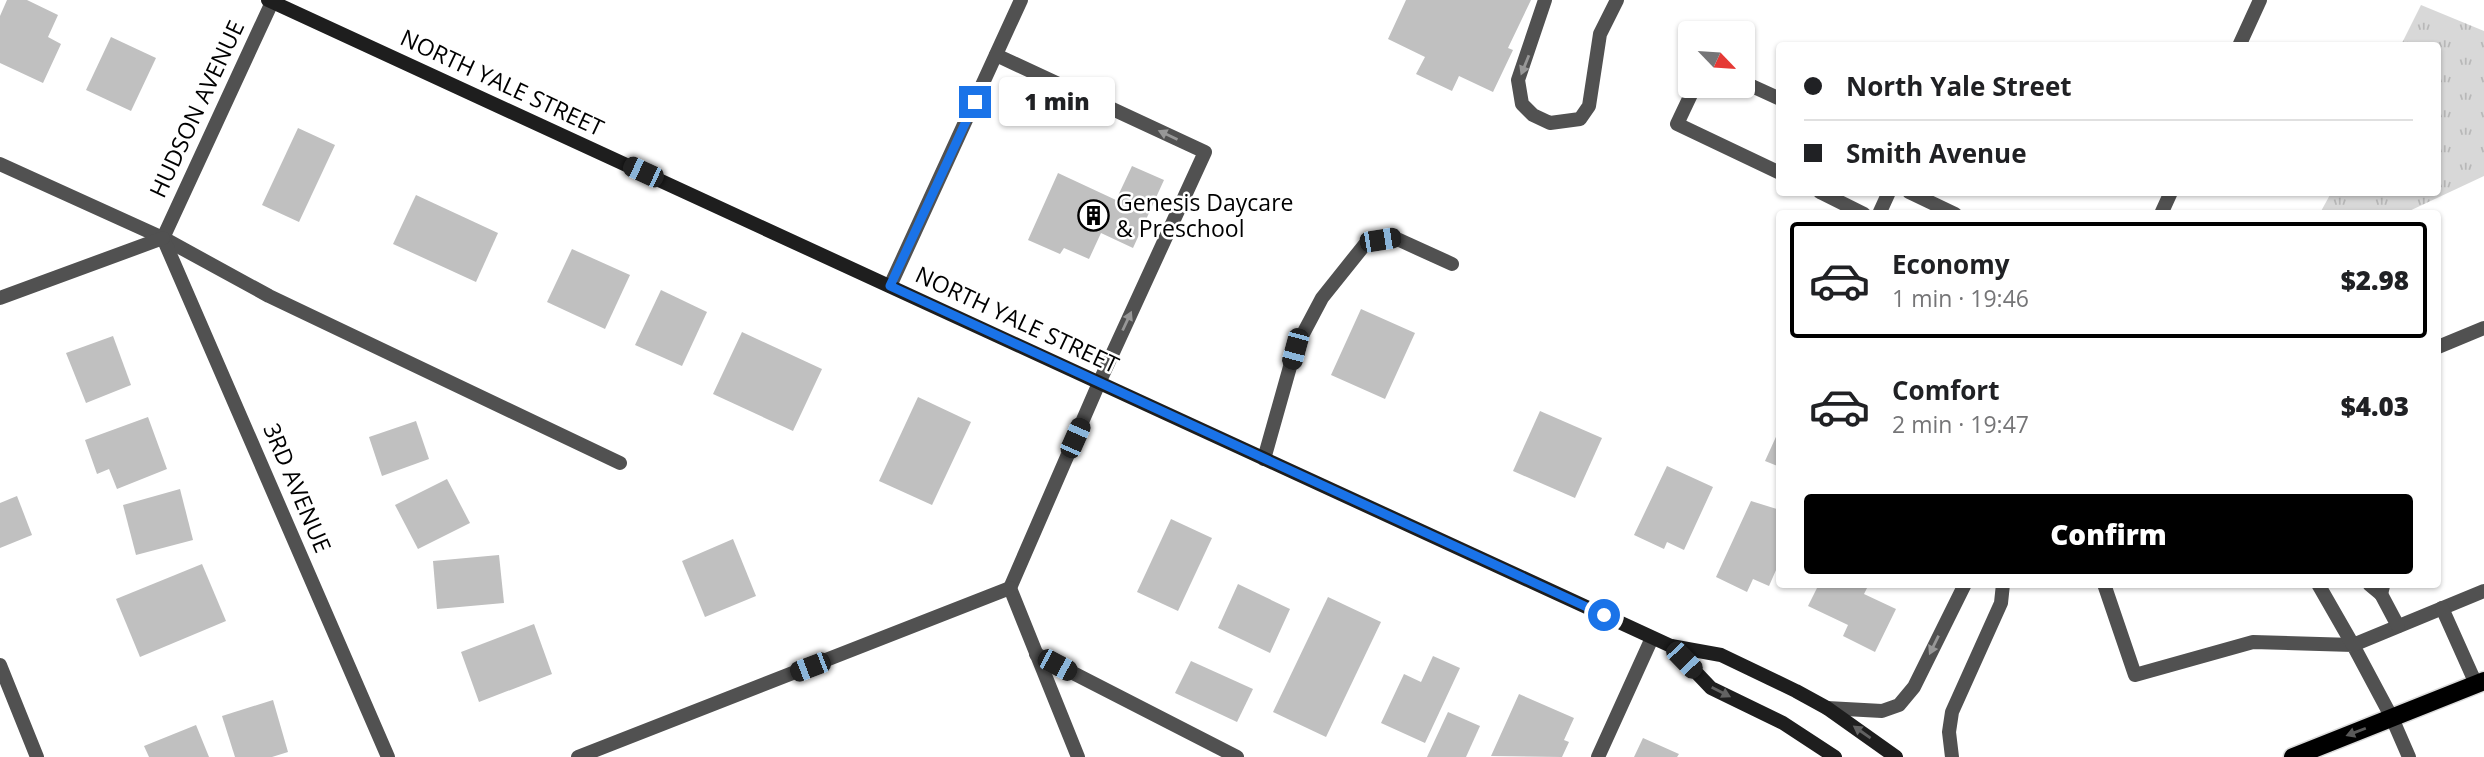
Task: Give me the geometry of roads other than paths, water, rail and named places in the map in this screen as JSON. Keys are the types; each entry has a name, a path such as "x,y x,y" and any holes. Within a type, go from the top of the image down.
{"main road":[{"name":"NORTH YALE STREET","path":"271,1 1652,638 1671,646 1721,655 1827,708 1896,757"},
{"name":"NORTH YALE STREET","path":"1671,646 1711,688 1783,723 1835,757"},
{"path":"2293,757 2480,682"}],"street":[{"path":"890,286 1021,0"},
{"path":"1545,0 1518,80 1522,104 1533,115 1550,123 1580,119 1589,106 1601,34 1616,0"},
{"path":"2241,42 2260,0"},
{"name":"HUDSON AVENUE","path":"163,238 271,1"},
{"path":"578,757 613,751 1010,588 1099,383 1205,152 996,55"},
{"path":"1755,88 1776,97"},
{"path":"1689,98 1677,124 1776,171"},
{"path":"0,164 163,238 269,296 620,463"},
{"path":"1828,196 1856,210"},
{"path":"1917,196 1947,210"},
{"path":"0,298 163,238"},
{"name":"3RD AVENUE","path":"163,238 388,757"},
{"path":"1264,459 1295,349 1322,298 1366,243 1395,238 1452,264"},
{"path":"2441,346 2484,328"},
{"path":"1010,588 1078,757"},
{"path":"1827,708 1882,711 1899,705 1914,687 1963,588"},
{"path":"1952,757 1949,732 1952,712 2000,603 2002,588"},
{"path":"2105,588 2135,675 2253,642 2353,645 2484,591"},
{"path":"2320,588 2392,718 2409,757"},
{"path":"2382,589 2398,626"},
{"path":"2442,608 2480,682"},
{"path":"1598,757 1652,638"},
{"path":"1036,654 1237,757"},
{"path":"0,665 37,757"}],"place":[{"name":"Genesis Daycare & Preschool","path":"1093,216"}]}
